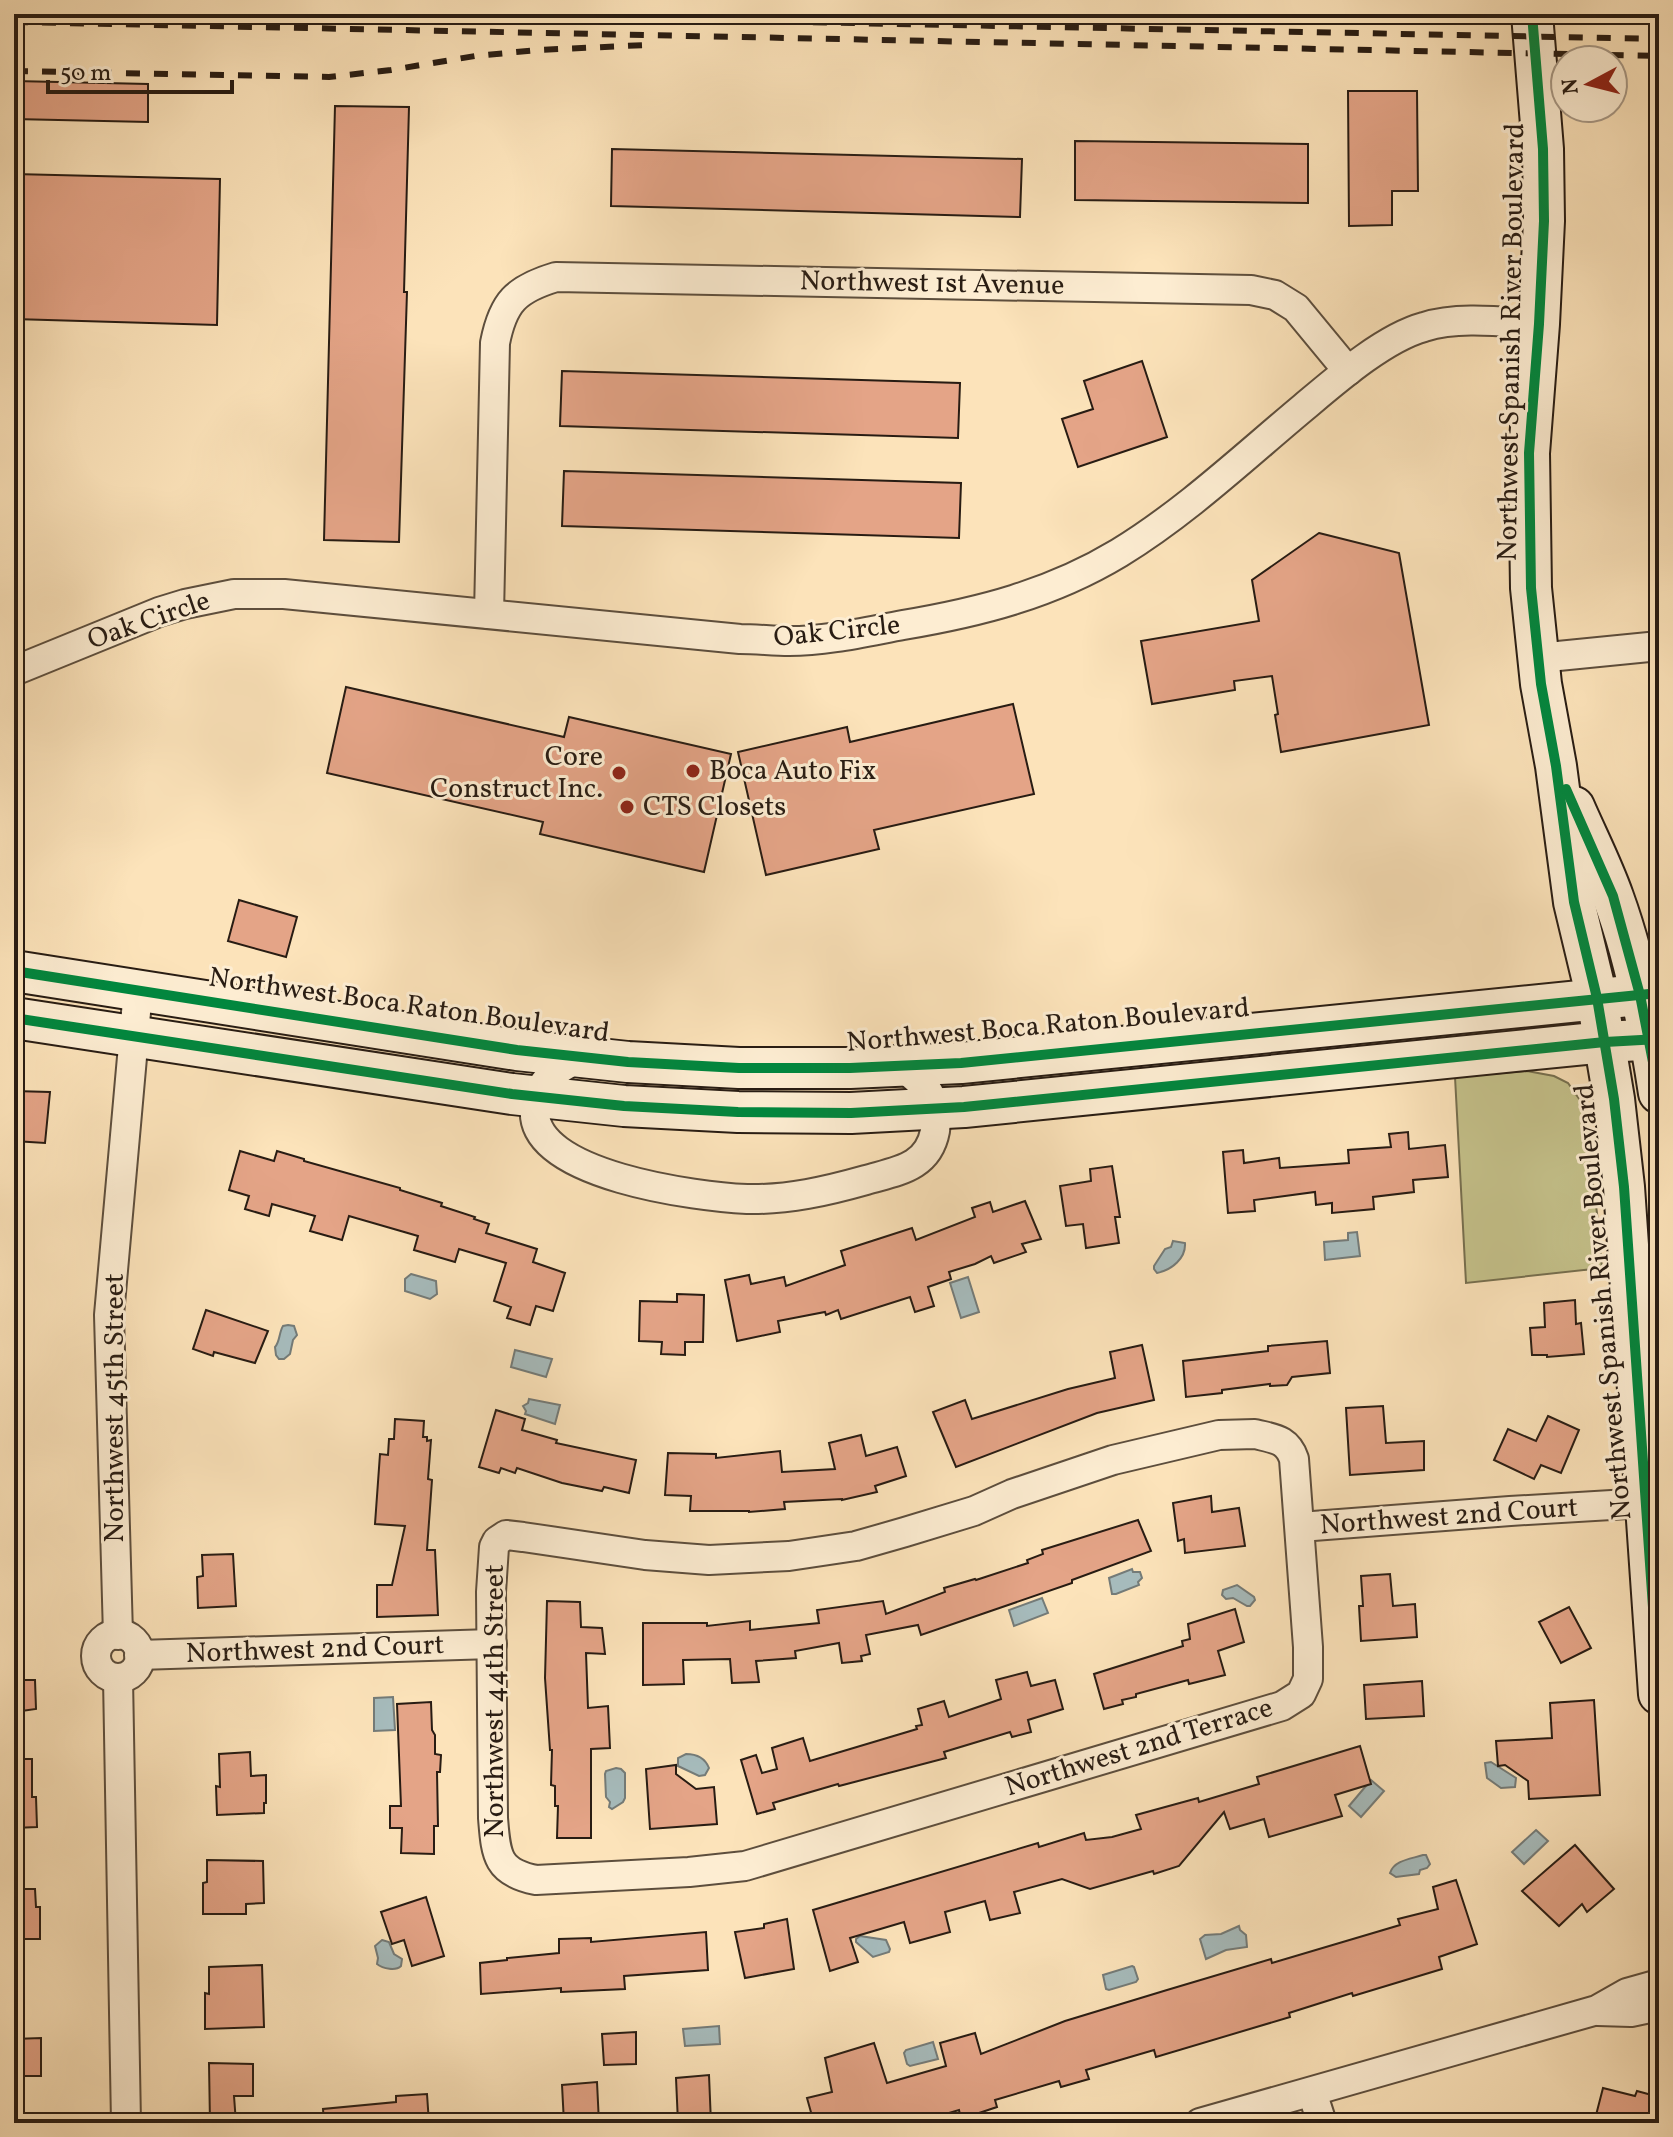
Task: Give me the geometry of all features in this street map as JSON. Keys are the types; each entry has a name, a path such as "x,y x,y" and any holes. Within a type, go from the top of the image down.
{"street":[{"name":"Northwest Spanish River Boulevard","path":"1532,14 1543,149 1544,221 1531,404 1528,497 1531,588 1538,658 1574,902 1605,1042 1624,1187 1659,1694"},
{"name":"Northwest 1st Avenue","path":"489,614 495,343 500,319 513,299 533,284 556,277 1251,290 1275,295 1296,308 1348,371"},
{"name":"Oak Circle","path":"14,671 159,612 234,594 284,594 740,639 789,641 838,637 962,615 1016,600 1067,580 1117,554 1164,523 1348,371 1400,338 1426,326 1492,321 1539,324"},
{"path":"1538,658 1659,646"},
{"name":"Northwest Spanish River Boulevard","path":"1556,766 1613,896 1650,994 1659,1093"},
{"name":"Northwest Boca Raton Boulevard","path":"14,971 517,1050 628,1062 739,1068 850,1068 961,1063 1650,994"},
{"name":"Northwest 45th Street","path":"118,1635 109,1315 138,990"},
{"path":"14,1018 536,1096 624,1106 738,1112 851,1113 936,1108 1654,1039"},
{"path":"580,1057 557,1069 543,1081 536,1096 536,1123 549,1143 566,1158 637,1183 748,1199 811,1194 918,1162 926,1154 933,1137 936,1108 920,1081 901,1066"},
{"name":"Northwest 2nd Terrace","path":"501,1537 506,1535 645,1555 709,1560 802,1554 856,1546 905,1532 974,1511 1012,1494 1113,1460 1219,1435 1255,1434 1278,1439 1290,1448 1294,1459 1308,1679 1301,1694 1282,1706 745,1866 536,1880 520,1877 504,1867"},
{"name":"Northwest 2nd Court","path":"1300,1527 1645,1503"},
{"name":"Northwest 44th Street","path":"501,1537 494,1547 491,1592 493,1818 496,1850 504,1867"},
{"path":"118,1635 130,1639 139,1655 134,1670 118,1678 102,1671 96,1658 104,1639 118,1635"},
{"name":"Northwest 2nd Court","path":"139,1655 492,1644"},
{"path":"118,1678 126,2123"},
{"path":"1200,2123 1597,2010 1627,1993 1659,1984"},
{"path":"1597,2010 1631,2012 1659,2006"},
{"path":"1312,2092 1322,2123"}],"shaded area":[{"path":"1527,1071 1554,1076 1568,1083 1582,1103 1602,1268 1466,1283 1455,1077"},
{"path":"1357,1232 1360,1256 1325,1260 1324,1242 1348,1240 1348,1233"},
{"path":"1173,1241 1185,1243 1181,1258 1173,1266 1157,1273 1154,1266"},
{"path":"411,1274 436,1281 437,1294 430,1299 405,1291 405,1279"},
{"path":"968,1277 979,1312 961,1318 950,1283"},
{"path":"283,1326 294,1326 297,1335 290,1354 279,1359 275,1347"},
{"path":"515,1350 552,1359 546,1377 511,1367"},
{"path":"529,1399 560,1405 555,1424 525,1414 523,1406"},
{"path":"1132,1569 1133,1572 1140,1572 1142,1578 1139,1585 1112,1594 1109,1578"},
{"path":"1237,1585 1254,1597 1250,1606 1222,1595 1223,1590"},
{"path":"1042,1598 1048,1613 1014,1626 1009,1610"},
{"path":"393,1697 395,1730 374,1731 374,1698"},
{"path":"686,1754 697,1756 705,1762 709,1768 705,1775 699,1776 678,1766 678,1758"},
{"path":"1491,1762 1516,1778 1515,1787 1501,1788 1487,1778 1485,1763"},
{"path":"616,1768 625,1773 625,1798 612,1809 606,1797 605,1774"},
{"path":"1371,1780 1384,1791 1361,1817 1349,1806"},
{"path":"1536,1830 1548,1841 1524,1864 1512,1852"},
{"path":"1423,1855 1430,1864 1419,1874 1396,1877 1390,1873 1399,1863"},
{"path":"1239,1926 1246,1935 1247,1947 1226,1950 1206,1959 1200,1939"},
{"path":"860,1936 886,1940 889,1952 873,1957 856,1942"},
{"path":"382,1940 389,1942 394,1954 402,1959 399,1968 389,1969 377,1964 375,1946"},
{"path":"1132,1966 1138,1979 1136,1982 1106,1989 1103,1975"},
{"path":"719,2026 720,2044 685,2046 683,2029"},
{"path":"933,2042 938,2059 910,2066 907,2064 906,2050"}],"building":[{"path":"14,81 148,84 148,122 14,119"},
{"path":"1348,91 1417,91 1418,191 1392,191 1392,225 1349,226"},
{"path":"335,106 409,107 399,542 324,540"},
{"path":"1075,141 1308,144 1308,203 1075,200"},
{"path":"612,149 1022,159 1020,217 611,206"},
{"path":"14,174 220,179 217,325 14,319"},
{"path":"1142,361 1167,437 1078,467 1062,419 1093,409 1084,381"},
{"path":"562,371 960,383 958,438 560,426"},
{"path":"564,471 961,483 959,538 562,526"},
{"path":"1319,533 1399,553 1429,725 1281,752 1272,676 1234,681 1235,690 1152,704 1141,641 1259,621 1252,580"},
{"path":"346,687 564,737 569,717 731,754 704,872 540,834 543,822 327,773"},
{"path":"1013,704 1034,794 874,830 879,849 766,875 738,752 847,727 850,742"},
{"path":"239,900 297,917 286,957 228,941"},
{"path":"14,1091 50,1092 45,1143 14,1141"},
{"path":"1408,1132 1409,1149 1445,1145 1448,1177 1413,1180 1414,1192 1373,1197 1374,1209 1332,1213 1332,1203 1316,1205 1315,1192 1254,1200 1255,1211 1228,1213 1223,1152 1243,1150 1244,1163 1279,1158 1280,1168 1349,1163 1348,1150 1391,1147 1389,1134"},
{"path":"240,1151 274,1161 277,1151 400,1188 489,1224 486,1233 537,1249 533,1262 565,1273 553,1311 536,1306 530,1325 507,1318 511,1307 494,1301 506,1263 459,1249 455,1262 414,1250 418,1236 349,1216 342,1240 310,1231 315,1216 272,1204 269,1216 245,1209 249,1196 229,1190"},
{"path":"1112,1166 1120,1217 1115,1217 1119,1243 1086,1248 1083,1224 1066,1226 1060,1186 1091,1181 1090,1169"},
{"path":"1025,1201 1041,1239 1022,1244 1026,1252 994,1263 991,1256 949,1272 951,1279 928,1287 934,1306 915,1312 910,1297 841,1319 838,1310 826,1315 825,1312 778,1321 780,1332 737,1341 725,1280 749,1275 751,1284 784,1277 786,1286 845,1265 841,1251 912,1228 916,1240 975,1217 972,1208 990,1202 993,1212"},
{"path":"677,1294 704,1295 703,1342 685,1342 685,1355 661,1354 662,1342 639,1341 640,1301 677,1302"},
{"path":"1575,1300 1576,1324 1581,1323 1584,1354 1532,1355 1530,1328 1545,1327 1544,1303"},
{"path":"206,1310 268,1331 255,1363 214,1352 213,1356 193,1349"},
{"path":"1327,1341 1330,1373 1292,1377 1287,1385 1270,1384 1186,1397 1183,1361 1268,1351 1268,1346"},
{"path":"1142,1345 1154,1400 1097,1413 956,1467 933,1412 965,1400 972,1419 1115,1378 1110,1352"},
{"path":"1383,1406 1386,1443 1424,1441 1424,1470 1350,1475 1346,1408"},
{"path":"496,1410 525,1419 522,1430 557,1440 556,1443 636,1460 629,1493 562,1483 517,1468 515,1473 501,1468 499,1473 479,1467"},
{"path":"1548,1416 1579,1430 1561,1473 1541,1465 1534,1479 1494,1460 1508,1429 1536,1441"},
{"path":"395,1419 424,1421 423,1437 431,1440 428,1479 432,1480 427,1550 435,1550 438,1615 377,1617 377,1585 392,1585 405,1526 375,1524 380,1454 388,1455 389,1439 394,1439"},
{"path":"861,1435 866,1456 897,1447 906,1476 875,1486 877,1492 842,1500 784,1502 785,1509 749,1512 690,1511 691,1496 665,1495 668,1453 716,1454 716,1458 780,1451 782,1472 835,1469 829,1443"},
{"path":"1211,1496 1212,1512 1239,1508 1245,1546 1185,1553 1184,1539 1178,1541 1173,1503"},
{"path":"1138,1520 1151,1551 1072,1580 1072,1583 921,1635 918,1625 866,1635 870,1654 861,1656 862,1661 842,1663 839,1643 795,1651 796,1658 756,1661 759,1682 732,1683 730,1659 683,1660 684,1684 643,1685 643,1623 707,1623 707,1626 750,1621 750,1630 819,1623 817,1610 883,1601 886,1614 945,1592 944,1588 1028,1563 1027,1560 1043,1554 1042,1550"},
{"path":"233,1554 236,1606 198,1608 197,1577 203,1576 202,1555"},
{"path":"1390,1574 1393,1606 1415,1604 1417,1637 1361,1641 1361,1576"},
{"path":"547,1601 580,1602 581,1627 602,1628 605,1654 586,1653 588,1708 608,1706 610,1748 591,1749 591,1838 557,1838 558,1806 555,1806 555,1786 551,1785 552,1750 545,1678"},
{"path":"1569,1607 1591,1648 1561,1663 1539,1622"},
{"path":"1235,1609 1244,1642 1218,1651 1225,1675 1189,1684 1188,1680 1136,1694 1136,1697 1122,1700 1123,1704 1104,1709 1094,1674 1183,1646 1182,1641 1190,1639 1188,1624"},
{"path":"1027,1672 1031,1686 1055,1680 1063,1709 1028,1720 1031,1732 1012,1737 1010,1732 944,1752 946,1758 773,1803 775,1809 757,1814 741,1760 756,1755 762,1773 777,1769 772,1748 803,1738 810,1761 917,1729 916,1726 922,1725 918,1709 944,1701 949,1717 1001,1699 996,1680"},
{"path":"14,1680 35,1680 36,1709 14,1712"},
{"path":"1422,1681 1424,1716 1366,1719 1364,1685"},
{"path":"1594,1700 1600,1795 1529,1799 1528,1781 1505,1765 1498,1766 1496,1741 1552,1738 1550,1703"},
{"path":"431,1702 435,1754 441,1755 440,1772 437,1772 438,1826 434,1826 434,1854 401,1853 402,1828 390,1828 390,1806 401,1806 397,1704"},
{"path":"1360,1746 1371,1784 1335,1795 1342,1816 1269,1837 1264,1819 1230,1829 1224,1812 1179,1866 1090,1889 1062,1879 1014,1892 1020,1913 990,1920 985,1901 945,1912 950,1932 910,1943 904,1922 850,1938 858,1962 830,1971 813,1910 1038,1843 1039,1847 1084,1833 1086,1840 1141,1829 1136,1815 1198,1798 1199,1802 1259,1784 1257,1777"},
{"path":"250,1752 251,1776 266,1775 264,1813 217,1815 219,1754"},
{"path":"14,1759 32,1759 32,1797 36,1797 37,1827 14,1828"},
{"path":"676,1765 676,1774 696,1789 714,1787 717,1824 650,1829 646,1769"},
{"path":"1575,1845 1614,1889 1587,1912 1582,1904 1559,1926 1522,1891"},
{"path":"207,1860 263,1861 264,1903 246,1904 246,1914 203,1914"},
{"path":"1456,1880 1477,1944 1439,1957 1442,1969 1353,1996 1352,1993 1289,2013 1290,2017 1156,2057 1154,2050 1086,2070 1089,2079 1061,2087 1059,2081 995,2100 997,2107 961,2119 959,2110 915,2123 814,2123 807,2098 832,2092 825,2058 874,2043 887,2083 946,2066 940,2043 975,2033 981,2054 1065,2021 1271,1959 1272,1963 1400,1925 1398,1919 1438,1909 1433,1887"},
{"path":"14,1889 35,1889 36,1907 40,1907 40,1939 14,1939"},
{"path":"426,1897 444,1956 412,1966 404,1940 392,1944 381,1912"},
{"path":"787,1919 794,1969 745,1978 735,1932 764,1928 764,1924"},
{"path":"706,1932 708,1970 624,1976 625,1989 561,1992 561,1988 481,1994 480,1963 559,1953 559,1939 591,1938 591,1942"},
{"path":"262,1965 264,2027 205,2029 209,1967"},
{"path":"636,2032 636,2064 604,2065 602,2034"},
{"path":"41,2038 41,2076 14,2076 14,2039"},
{"path":"209,2063 253,2064 253,2096 234,2096 236,2123 210,2123"},
{"path":"709,2075 711,2123 678,2123 676,2078"},
{"path":"597,2082 599,2123 564,2123 562,2085"},
{"path":"1603,2088 1635,2096 1637,2091 1659,2097 1659,2123 1610,2123 1595,2119"},
{"path":"427,2094 429,2123 324,2123 323,2109 396,2102 396,2096"}],"railway":[{"path":"393,14 1659,39"},
{"path":"14,22 1659,56"},
{"path":"14,71 329,77 475,56 647,45"}],"cycle path":[{"path":"1532,14 1543,149 1544,221 1529,453 1531,588 1541,684 1556,766 1574,902 1597,998 1614,1099 1624,1187 1659,1694"},
{"path":"1566,789 1613,896 1640,995 1659,1093"},
{"path":"14,971 517,1050 628,1062 739,1068 850,1068 961,1063 1659,993"},
{"path":"14,1018 512,1094 624,1106 738,1112 851,1113 964,1107 1659,1039"}],"place":[{"name":"Boca Auto Fix","path":"693,771"},
{"name":"Core Construct Inc.","path":"619,773"},
{"name":"CTS Closets","path":"627,807"}]}
